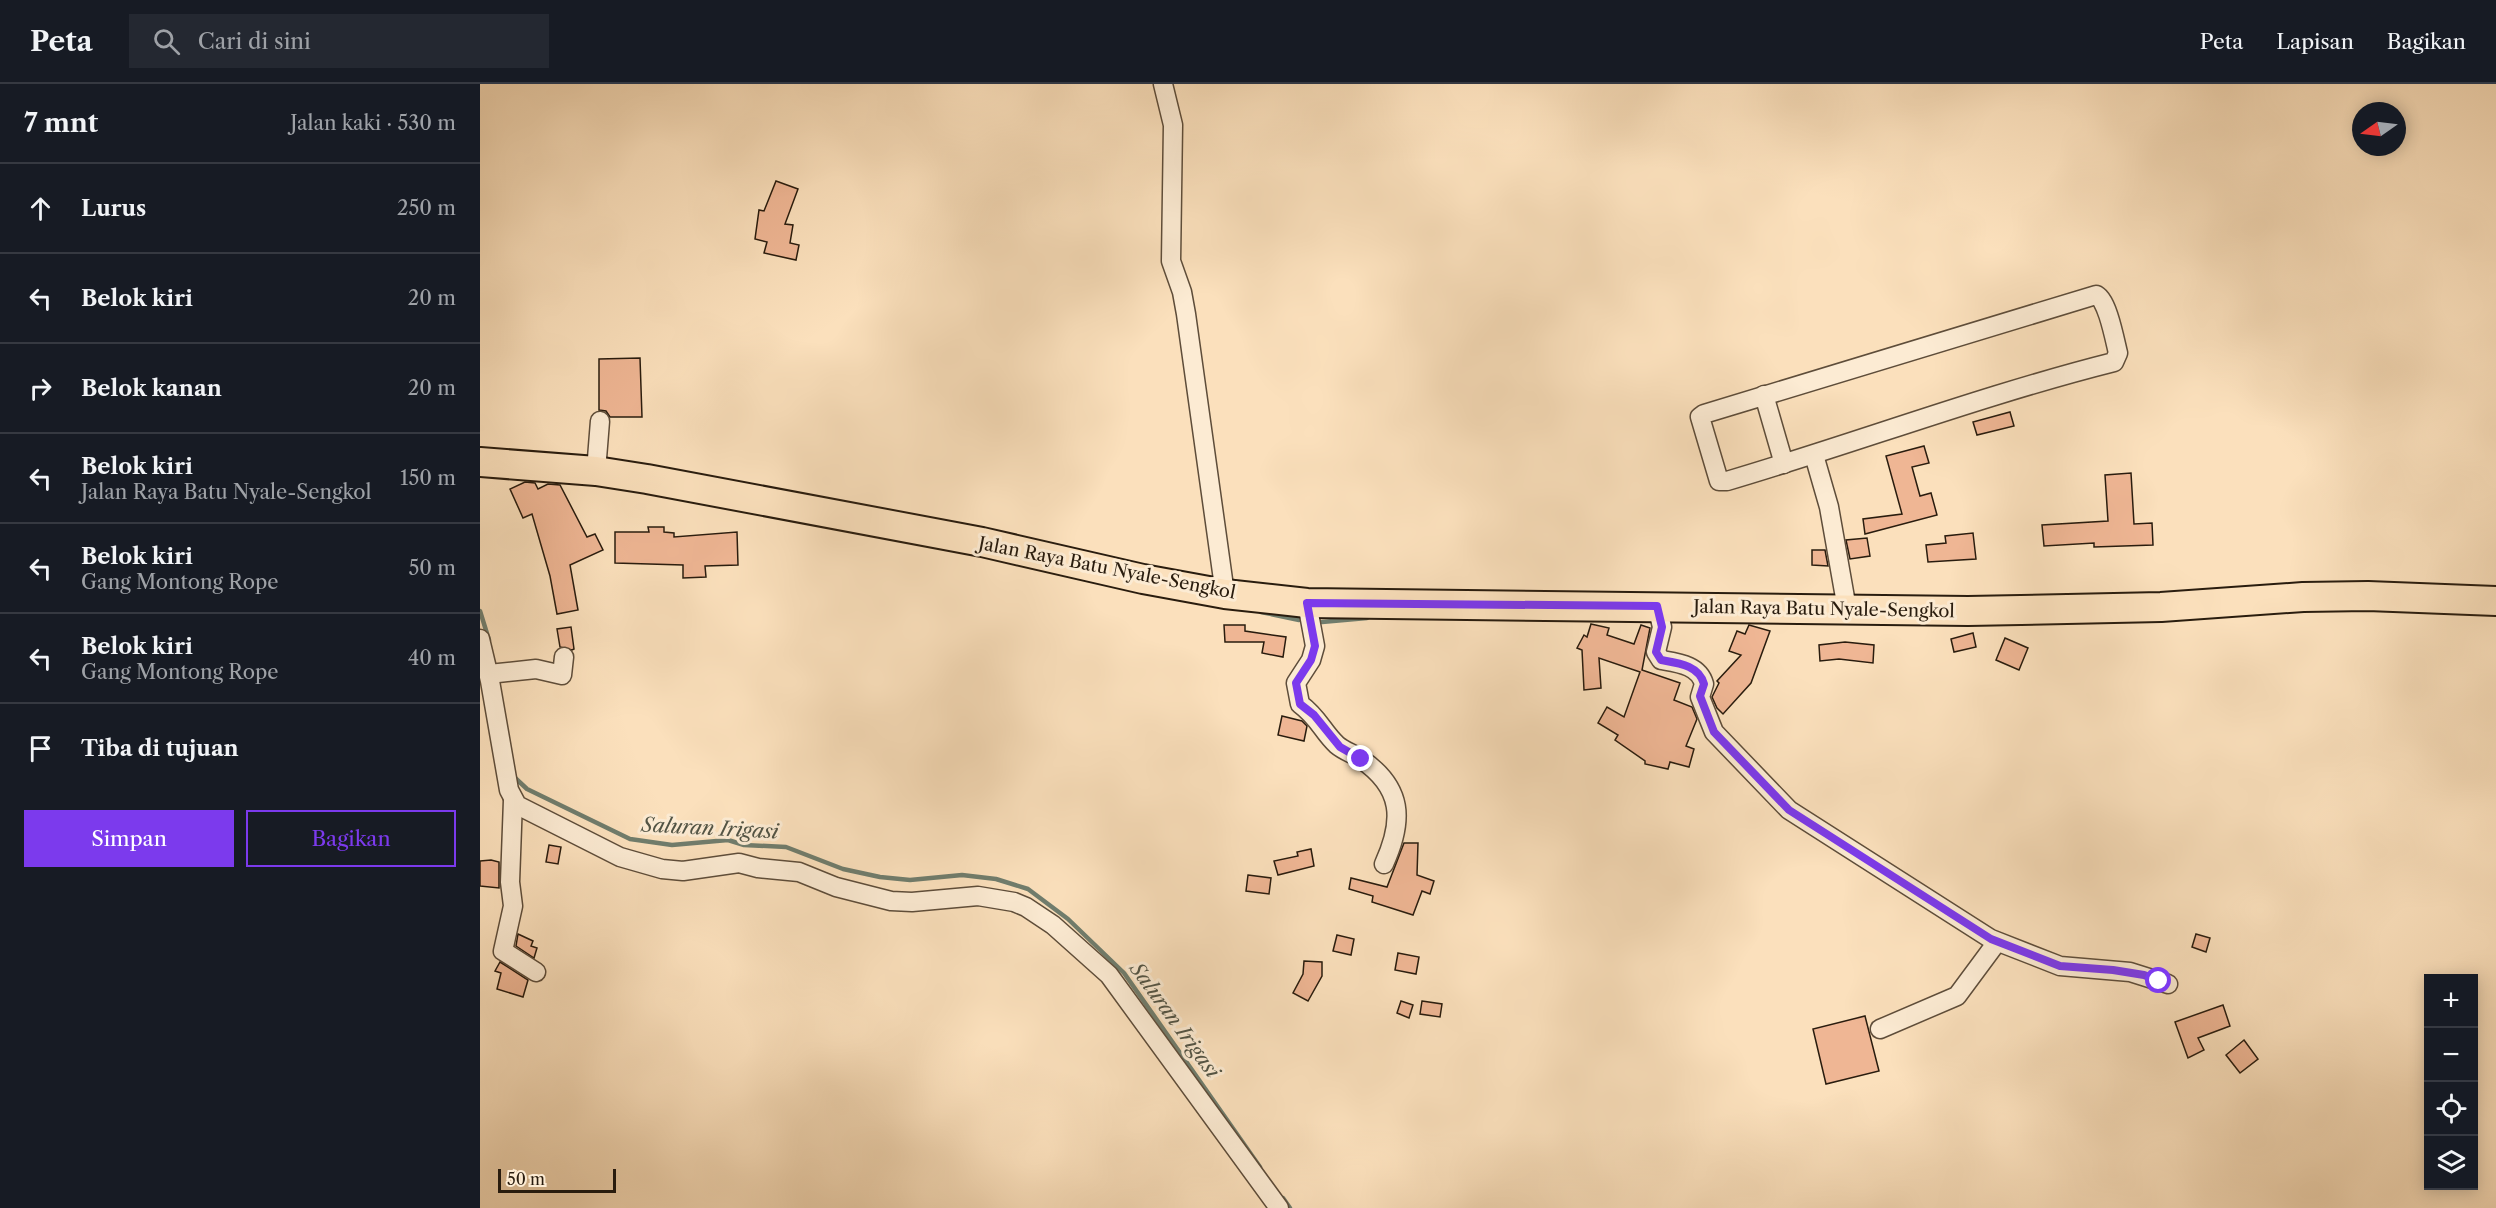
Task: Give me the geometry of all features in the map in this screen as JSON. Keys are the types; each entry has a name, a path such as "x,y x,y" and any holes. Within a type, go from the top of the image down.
{"main road":[{"name":"Jalan Raya Batu Nyale-Sengkol","path":"480,462 596,471 982,543 1143,579 1225,594 1307,603 1968,611 2161,607 2368,596 2496,601"}],"street":[{"path":"1163,84 1173,125 1171,261 1184,303 1225,594"},
{"path":"2089,296 2100,296 2103,300 2118,353 2114,362 1953,409 1814,455 1722,482 1717,477 1700,417 1764,395 2089,296"},
{"path":"1764,395 1784,464"},
{"path":"596,471 600,421"},
{"path":"1814,455 1832,518 1847,609"},
{"path":"1307,603 1315,646 1311,660 1296,683 1300,704 1318,719 1340,747 1361,759 1388,783 1396,800 1397,815 1396,832 1384,864"},
{"path":"1657,606 1662,627 1656,652 1661,660 1689,667 1702,677 1704,684 1700,696 1705,716 1714,732 1789,810 1997,942 2060,966 2130,972 2168,984"},
{"path":"480,639 513,800 510,882 513,906 503,951 536,972"},
{"path":"489,674 536,669 562,675 564,657"},
{"path":"513,800 524,810 633,862 683,871 739,863 758,868 799,872 836,887 891,901 978,896 1014,902 1026,907 1053,925 1109,975 1279,1208"},
{"path":"1880,1029 1957,996 1997,942"}],"building":[{"path":"776,181 798,189 785,224 793,225 790,243 799,245 796,260 764,253 767,242 755,239 759,210 764,211"},
{"path":"640,358 642,417 610,417 606,411 599,410 599,359"},
{"path":"2010,412 2014,426 1977,435 1973,422"},
{"path":"1924,446 1929,463 1912,467 1920,496 1931,493 1937,515 1865,534 1863,519 1902,514 1886,456"},
{"path":"2131,473 2134,524 2152,523 2153,545 2094,547 2094,543 2044,546 2042,525 2108,521 2105,475"},
{"path":"525,482 535,483 538,489 548,484 560,485 587,537 595,534 603,550 570,565 578,610 557,614 550,576 532,514 523,518 510,489"},
{"path":"648,527 664,527 664,532 674,533 674,537 737,532 738,565 705,566 706,577 683,578 683,565 615,563 615,532 649,532"},
{"path":"1973,533 1976,559 1928,562 1926,545 1946,543 1945,536"},
{"path":"1867,538 1870,556 1850,559 1846,540"},
{"path":"1812,550 1825,550 1828,566 1812,565"},
{"path":"1591,624 1609,628 1607,635 1634,644 1641,625 1650,628 1642,670 1680,683 1674,700 1692,707 1697,719 1686,746 1694,749 1689,767 1670,762 1668,769 1645,764 1645,761 1615,740 1618,735 1598,723 1607,707 1624,717 1640,672 1599,658 1601,688 1584,690 1582,650 1577,648 1584,635 1587,637"},
{"path":"1224,625 1245,625 1245,631 1286,637 1283,657 1262,653 1264,642 1225,642"},
{"path":"1749,625 1770,631 1751,683 1723,714 1712,697 1719,683 1717,681 1741,655 1729,651 1737,631 1745,634"},
{"path":"571,627 574,649 572,650 560,647 557,629"},
{"path":"1973,633 1976,647 1954,652 1951,639"},
{"path":"2005,638 2028,648 2019,670 1996,660"},
{"path":"1845,642 1874,645 1873,663 1839,659 1820,661 1819,645"},
{"path":"1282,716 1302,721 1307,726 1304,741 1278,735"},
{"path":"1404,843 1418,843 1417,875 1434,881 1430,894 1422,891 1413,915 1372,902 1373,896 1349,889 1351,878 1387,887"},
{"path":"549,845 561,847 558,864 546,862"},
{"path":"1311,849 1314,866 1278,875 1274,861 1298,856 1297,852"},
{"path":"480,861 499,862 499,888 480,886"},
{"path":"1248,875 1271,878 1269,894 1246,891"},
{"path":"518,934 533,941 531,946 537,948 534,958 516,946"},
{"path":"2196,934 2210,938 2206,952 2192,947"},
{"path":"1337,935 1354,939 1351,955 1333,951"},
{"path":"1398,953 1419,957 1416,974 1395,970"},
{"path":"1304,961 1322,962 1322,976 1308,1001 1293,993 1303,974"},
{"path":"500,962 528,980 523,997 497,989 501,973 495,971"},
{"path":"1401,1001 1413,1005 1409,1018 1397,1013"},
{"path":"1422,1001 1442,1004 1440,1017 1420,1014"},
{"path":"2223,1005 2230,1026 2198,1038 2204,1050 2188,1058 2175,1022"},
{"path":"1865,1016 1879,1071 1826,1084 1813,1029"},
{"path":"2244,1040 2258,1059 2240,1073 2226,1055"}],"waterway":[{"name":"Saluran Irigasi","path":"480,611 489,640"},
{"path":"1261,612 1299,620"},
{"path":"1322,622 1367,618"},
{"name":"Saluran Irigasi","path":"512,775 527,789 630,839 672,845 728,840 744,845 786,847 843,869 880,877 910,880 962,875 996,879 1028,889 1068,919 1124,973 1260,1167"},
{"name":"Saluran Irigasi","path":"1283,1198 1290,1208"}],"route":[{"path":"1361,759 1340,747 1314,715 1300,704 1296,683 1311,660 1315,646 1307,603 1657,606 1662,627 1656,652 1661,660 1689,667 1698,672 1704,684 1700,696 1702,706 1714,732 1789,810 1991,939 2060,966 2113,970 2144,975 2159,981"}]}
